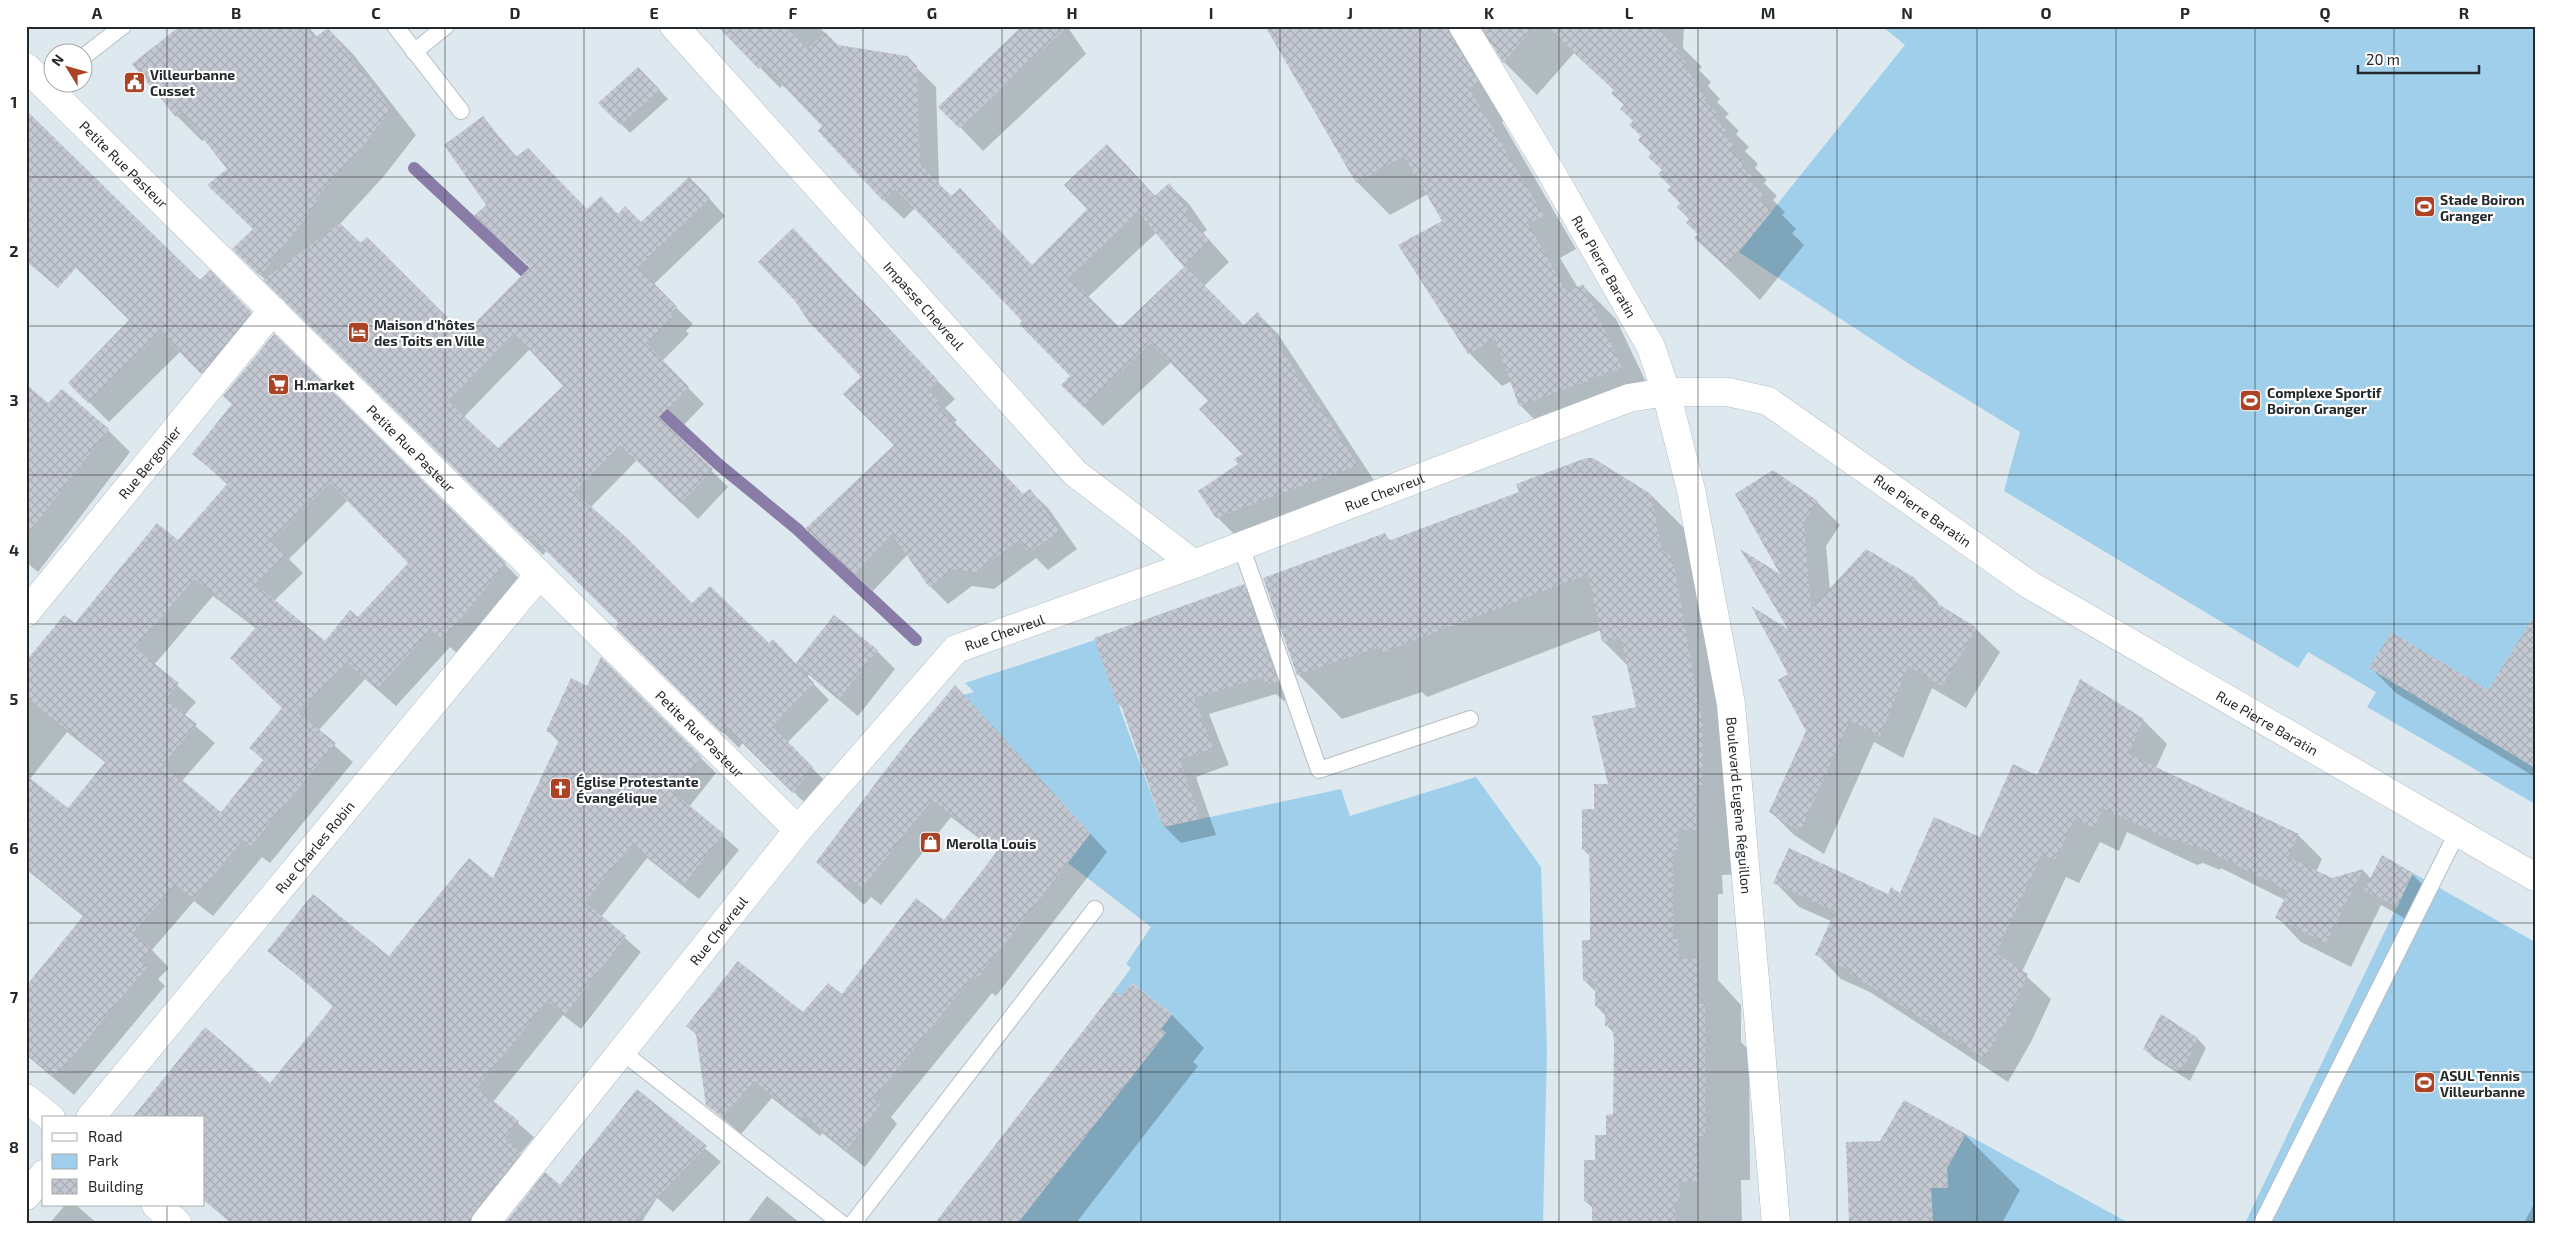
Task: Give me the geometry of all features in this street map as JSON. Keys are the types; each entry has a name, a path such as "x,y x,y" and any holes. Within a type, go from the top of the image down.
{"street":[{"name":"Impasse Chevreul","path":"674,26 1075,473 1194,564"},
{"name":"Rue Pierre Baratin","path":"1464,26 1551,172 1651,347 1666,392 1728,392 1768,401 2030,585 2535,877"},
{"name":"Petite Rue Pasteur","path":"26,67 42,79"},
{"name":"Petite Rue Pasteur","path":"57,92 272,310 798,830"},
{"name":"Rue Bergonier","path":"26,613 272,310"},
{"name":"Rue Chevreul","path":"484,1223 798,830 956,649 1194,564 1629,398 1666,392"},
{"name":"Boulevard Eugène Réguillon","path":"1666,392 1691,490 1731,704 1776,1223"},
{"name":"Rue Charles Robin","path":"92,1116 539,575"},
{"path":"26,1098 48,1116"},
{"path":"26,1196 42,1176"},
{"path":"157,1206 177,1223"}],"lane":[{"path":"92,50 123,26"},
{"path":"395,26 461,111"},
{"path":"414,52 446,26"},
{"path":"1241,546 1319,770 1470,719"},
{"path":"2262,1223 2457,833"},
{"path":"853,1223 1095,909"},
{"path":"621,1051 841,1223"}],"green space":[{"name":"Complexe Sportif Boiron Granger","path":"1882,26 2535,26 2535,804 2367,707 2376,692 2308,652 2298,668 2004,491 2020,432 1914,367 1739,252 1905,45"},
{"path":"1095,640 1163,827 1341,789 1350,816 1476,777 1541,867 1547,1051 1543,1223 1018,1223 1172,1014 1132,983 1121,996 1114,991 1131,968 1126,964 1151,927 1068,863 1090,833 963,695 974,692 965,683"},
{"name":"ASUL Tennis Villeurbanne","path":"2413,873 2535,942 2535,1223 2245,1223"},
{"path":"1966,1134 2129,1223 1933,1223 1931,1188 1948,1188 1947,1168"}],"building":[{"path":"180,26 304,26 314,38 328,28 391,109 359,151 315,199 318,202 260,276 232,249 253,229 207,185 227,169 182,112 176,117 132,64"},
{"path":"717,26 785,26 807,49 825,32 838,45 907,56 917,66 920,164 951,196 960,188 1032,265 1087,209 1064,185 1107,144 1155,196 1169,183 1188,209 1185,213 1210,241 1185,266 1244,325 1258,312 1316,404 1318,403 1358,465 1216,518 1198,491 1238,464 1234,459 1242,454 1199,409 1208,401 1151,343 1083,407 1061,385 1070,376 1019,324 1022,321 939,234 895,189 883,201 818,131 822,126 763,65 759,69","holes":["1138,212 1184,267 1120,328 1069,277"]},
{"path":"1022,26 1067,26 959,128 938,107"},
{"path":"1265,26 1447,26 1479,83 1469,88 1544,216 1528,224 1567,292 1583,284 1622,368 1519,406 1495,339 1468,354 1398,245 1442,221 1404,156 1356,183"},
{"path":"1481,26 1535,26 1503,63"},
{"path":"1547,26 1655,26 1679,48 1675,52 1688,64 1684,68 1696,80 1693,84 1707,97 1704,101 1717,113 1713,117 1726,130 1722,134 1735,146 1731,150 1744,162 1741,166 1753,177 1749,181 1763,194 1759,199 1772,211 1726,267 1694,238 1698,234 1686,223 1689,219 1677,207 1680,203 1667,190 1671,187 1658,174 1662,170 1648,157 1651,153 1638,140 1641,136 1629,125 1633,121 1620,109 1624,105 1611,93 1614,90"},
{"path":"638,67 660,90 620,125 598,103"},
{"path":"26,110 200,280 210,270 251,312 201,374 160,332 88,403 68,383 129,320 76,268 58,288 26,261"},
{"path":"483,116 515,157 528,148 587,209 601,196 618,214 625,206 641,222 689,177 710,198 638,267 677,307 670,314 673,317 647,344 689,387 659,417 713,469 681,503 620,445 574,492 625,536 692,603 710,586 769,643 773,639 814,683 772,726 813,767 793,793 726,727 722,733 616,628 618,622 530,535 526,539 263,280 340,223 360,243 367,237 464,334 530,267 474,216 486,205 444,145","holes":["514,333 563,386 498,448 448,401"]},
{"path":"793,228 938,380 928,390 940,402 937,404 1023,494 1030,489 1060,531 1029,553 1019,540 976,572 954,569 929,587 892,534 854,574 805,529 894,445 843,394 861,377 809,322 795,301 758,262"},
{"path":"274,334 506,563 443,640 431,630 377,689 347,662 299,714 336,743 251,846 243,840 194,899 176,884 133,933 152,949 140,962 147,967 55,1078 26,1053 26,986 84,915 26,868 26,775 68,808 106,761 26,697 26,661 64,615 75,623 157,523 178,540 228,483 192,454 232,404 223,396","holes":["330,483 408,563 358,617 350,610 325,641 255,584 286,555 271,541","194,579 257,626 230,658 282,708 249,748 264,759 221,812 163,764 197,724 165,700 179,683 135,648"]},
{"path":"26,384 48,403 62,389 109,429 26,536"},
{"path":"1586,458 1593,458 1651,494 1662,550 1671,556 1675,570 1703,727 1703,785 1696,785 1696,830 1678,830 1678,850 1673,850 1673,939 1679,939 1679,959 1697,959 1697,1004 1705,1004 1705,1136 1697,1136 1698,1181 1679,1182 1680,1201 1675,1201 1675,1221 1670,1223 1592,1223 1592,1202 1584,1201 1584,1160 1595,1160 1595,1135 1606,1135 1606,1115 1613,1114 1614,1046 1613,1026 1605,1026 1605,1006 1595,1006 1595,981 1583,981 1582,940 1590,940 1590,895 1589,850 1582,850 1582,809 1594,809 1594,784 1608,784 1592,716 1636,707 1621,638 1602,642 1588,574 1381,653 1379,647 1297,675 1263,578 1385,533 1388,541 1519,492 1516,484"},
{"path":"1773,470 1818,501 1804,522 1811,609 1866,549 1915,578 1911,587 1977,628 1942,686 1908,666 1880,736 1850,720 1800,832 1769,812 1806,731 1778,680 1788,674 1751,606 1788,629 1740,549 1780,574 1735,494"},
{"path":"1244,584 1278,682 1266,685 1263,677 1194,698 1213,748 1180,760 1200,819 1163,827 1121,705 1118,706 1094,638"},
{"path":"2535,614 2535,768 2369,668 2391,632 2488,690"},
{"path":"834,615 878,650 839,699 796,663"},
{"path":"601,657 702,757 673,792 724,834 683,885 632,844 585,902 626,936 565,1015 547,1001 477,1088 519,1121 505,1139 521,1153 473,1213 470,1223 232,1223 205,1200 205,1116 134,1116 205,1027 270,1083 334,1005 267,951 313,894 389,956 469,858 493,878 560,738 546,731 571,678 587,686"},
{"path":"2080,679 2144,719 2128,754 2299,834 2288,857 2332,878 2363,869 2326,943 2275,918 2288,891 2196,845 2195,847 2178,839 2172,841 2103,808 2094,828 2075,818 2055,860 2042,854 1996,953 2028,974 2008,1018 1984,1058 1848,972 1849,970 1815,955 1835,911 1773,883 1789,848 1888,894 1891,887 1900,893 1934,817 1980,837 2013,764 2037,775"},
{"path":"955,685 1090,834 977,979 973,976 873,1099 880,1105 847,1150 804,1116 802,1119 754,1081 722,1117 706,1105 696,1034 686,1026 738,961 803,1012 828,983 842,994 916,898 944,920 998,850 932,800 862,888 852,880 845,888 816,862 897,755"},
{"path":"2382,855 2413,873 2397,907 2364,890"},
{"path":"1131,983 1172,1014 1161,1029 1166,1033 1018,1223 935,1223 1114,991 1121,996"},
{"path":"2161,1014 2198,1038 2181,1073 2143,1049"},
{"path":"637,1089 707,1146 632,1223 505,1223 545,1172 560,1185"},
{"path":"1904,1100 1966,1134 1947,1168 1948,1188 1931,1188 1933,1223 1849,1223 1846,1142 1880,1141"}],"waterway":[{"path":"414,168 538,284"},
{"path":"650,401 718,464 797,529 916,640"}],"place":[{"name":"Villeurbanne Cusset","path":"134,82"},
{"name":"Stade Boiron Granger","path":"2424,207"},
{"name":"Maison d'hôtes des Toits en Ville","path":"358,332"},
{"name":"H.market","path":"278,384"},
{"name":"Complexe Sportif Boiron Granger","path":"2251,400"},
{"name":"Église Protestante Évangélique","path":"560,789"},
{"name":"Merolla Louis","path":"930,843"},
{"name":"ASUL Tennis Villeurbanne","path":"2424,1083"}]}
